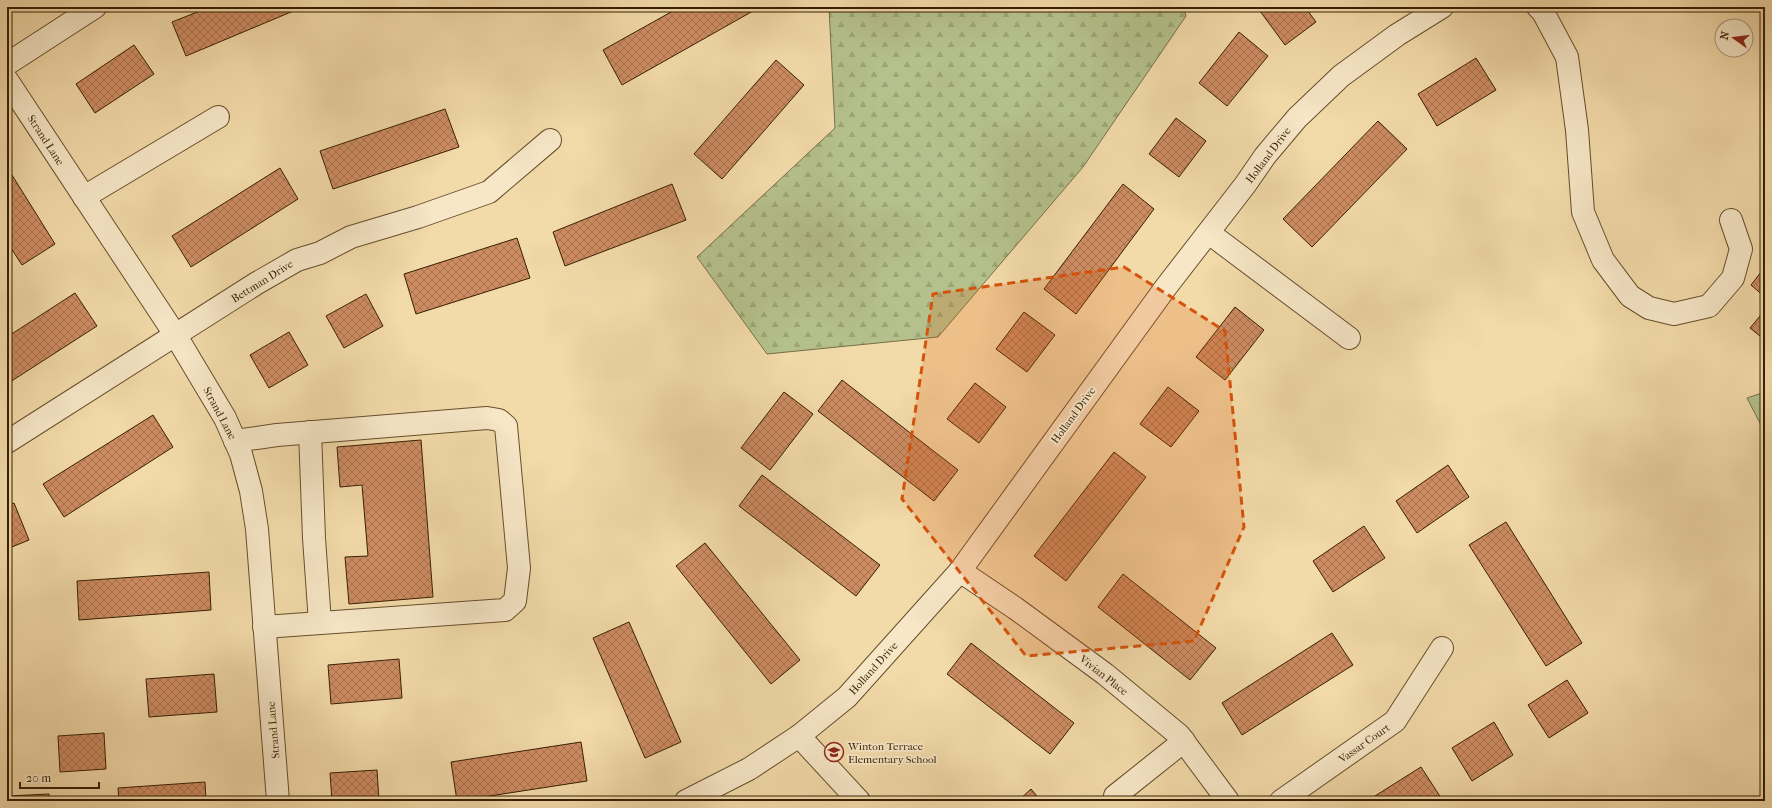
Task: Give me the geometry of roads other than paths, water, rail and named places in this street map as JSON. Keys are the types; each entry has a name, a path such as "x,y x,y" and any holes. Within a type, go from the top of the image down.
{"street":[{"path":"7,64 95,7"},
{"name":"Holland Drive","path":"686,801 749,769 799,736 847,697 960,571 1166,287 1266,156 1297,118 1341,76 1397,35 1442,7"},
{"path":"1538,7 1543,12 1567,57 1577,130 1583,212 1603,260 1630,296 1649,308 1674,314 1709,306 1734,278 1741,249 1731,220"},
{"name":"Strand Lane","path":"7,80 176,336 225,418 241,454 251,491 257,529 278,801"},
{"path":"84,197 218,117"},
{"name":"Bettman Drive","path":"7,442 297,260 320,253 350,237 418,217 489,192 550,140"},
{"path":"1208,233 1349,338"},
{"path":"235,440 310,432 487,418 499,420 506,426 519,568 515,601 505,610 264,626"},
{"path":"310,432 314,538 320,623"},
{"name":"Vivian Place","path":"960,571 1015,608 1105,674 1179,735 1228,801"},
{"name":"Vassar Court","path":"1281,801 1395,721 1442,648"},
{"path":"799,736 859,801"},
{"path":"1115,796 1184,742"}],"place":[{"name":"Winton Terrace Elementary School","path":"834,752"}]}
